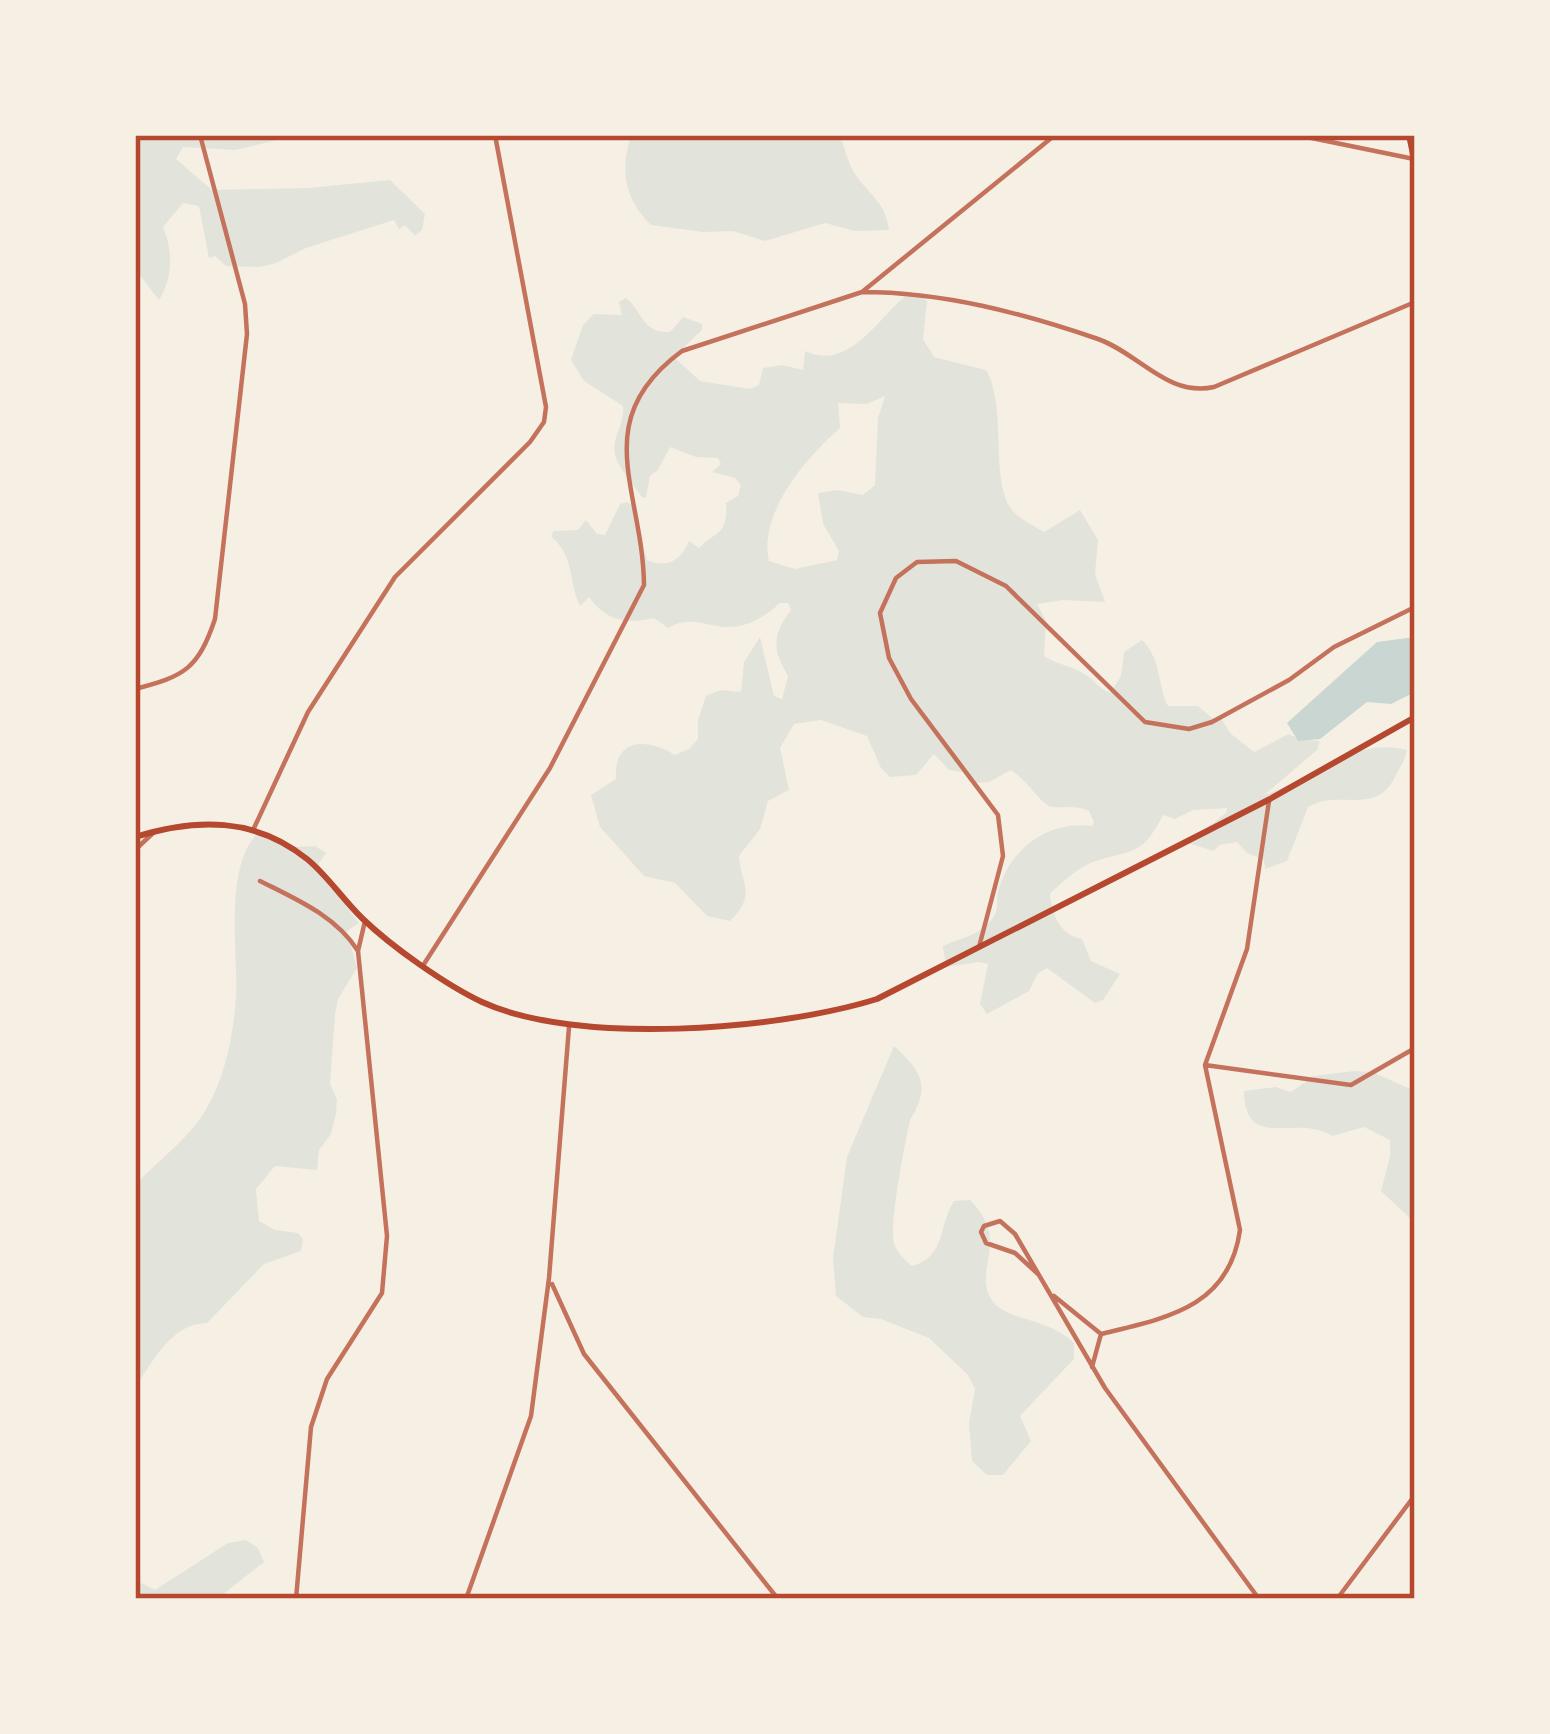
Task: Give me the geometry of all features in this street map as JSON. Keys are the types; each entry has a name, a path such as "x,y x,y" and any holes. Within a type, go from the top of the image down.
{"main road":[{"path":"1409,135 1415,162"},
{"path":"135,837 209,823 254,828 309,861 365,921 437,976 484,1003 536,1021 616,1030 739,1023 837,1010 878,999 1270,799 1415,717"}],"street":[{"path":"135,689 173,678 191,668 203,653 214,620 247,363 245,304 200,135"},
{"path":"254,828 308,712 395,577 530,442 544,422 546,407 496,135"},
{"path":"862,292 1054,135"},
{"path":"1298,135 1415,162"},
{"path":"424,964 550,768 644,585 644,558 625,446 627,424 641,390 658,368 682,351 862,292 906,292 998,308 1105,341 1179,388 1195,391 1415,302"},
{"path":"979,947 1003,856 998,815 911,699 889,658 880,613 896,578 917,562 956,561 1006,586 1145,722 1190,729 1212,722 1288,680 1334,647 1415,607"},
{"path":"1101,1334 1171,1317 1205,1296 1230,1268 1240,1230 1205,1065 1247,949 1270,799"},
{"path":"135,850 156,831"},
{"path":"260,881 312,908 348,936 358,951"},
{"path":"296,1599 311,1427 327,1379 382,1293 387,1236 358,951 365,921"},
{"path":"466,1599 531,1416 550,1278 569,1027"},
{"path":"1205,1065 1351,1085 1415,1048"},
{"path":"1038,1274 1015,1253 986,1243 981,1232 984,1226 1000,1221 1015,1234 1092,1367 1259,1599"},
{"path":"550,1278 584,1354 778,1599"},
{"path":"1048,1292 1101,1334"},
{"path":"1092,1367 1101,1334"},
{"path":"1337,1599 1415,1495"}],"shaded area":[{"path":"135,135 298,135 235,150 183,147 176,159 212,190 390,180 425,214 422,230 415,236 405,225 399,229 394,220 306,248 276,263 226,266 215,256 209,258 199,206 183,203 163,227 170,264 159,300 135,269"},
{"path":"631,135 838,135 854,172 883,209 889,230 855,231 825,223 765,241 733,231 651,225 635,205 627,183"},
{"path":"908,294 927,301 923,339 934,357 986,370 996,403 1001,481 1012,510 1044,532 1080,510 1098,540 1095,574 1105,602 1037,604 1046,621 1044,656 1080,672 1110,693 1121,676 1124,652 1142,640 1153,656 1168,706 1198,706 1212,718 1221,718 1230,733 1254,752 1289,734 1320,741 1317,750 1264,795 1350,754 1387,747 1407,750 1395,777 1377,796 1308,807 1287,861 1265,869 1264,860 1247,853 1237,842 1219,845 1214,851 1188,843 1227,808 1193,810 1175,819 1163,815 1136,849 1071,875 1050,894 1058,922 1082,939 1091,961 1120,974 1103,1000 1095,1003 1047,968 1038,973 1029,991 987,1014 980,1004 988,964 946,967 943,946 975,933 992,919 1003,877 1021,851 1046,833 1094,822 1089,811 1049,806 1011,770 989,782 971,783 963,772 949,770 934,754 916,775 890,777 867,736 821,720 794,724 780,748 789,790 768,801 760,829 739,856 745,896 730,921 707,916 675,883 644,876 600,827 591,795 616,779 626,748 644,744 675,755 689,749 698,739 706,696 720,690 741,692 744,662 760,637 774,696 782,699 788,676 776,642 791,610 788,603 780,603 744,625 693,622 668,628 654,618 626,621 610,616 589,597 580,606 568,561 553,531 578,530 586,520 597,534 605,535 620,504 627,502 633,506 647,560 667,563 678,558 689,541 699,548 720,531 726,503 738,496 741,485 735,478 712,472 721,464 718,458 696,457 670,447 650,476 646,498 642,497 615,455 623,406 584,381 571,360 583,325 594,314 622,315 619,302 626,298 644,321 661,332 670,332 683,317 702,324 702,330 674,357 700,381 750,389 759,385 763,368 782,365 803,370 805,351 836,354 850,348","holes":["885,396 878,418 875,485 863,495 837,490 818,493 823,524 839,551 837,560 795,569 769,561 771,524 778,505 800,470 840,428 838,403 867,404"]},
{"path":"1415,637 1415,692 1391,704 1367,702 1320,739 1298,741 1287,723 1377,642"},
{"path":"257,834 295,847 315,846 326,853 319,863 321,873 359,923 347,931 357,968 338,999 335,1015 330,1084 337,1099 336,1114 331,1134 319,1150 317,1170 275,1166 256,1189 259,1221 275,1230 298,1233 303,1239 301,1251 264,1264 207,1323 173,1337 135,1388 135,1185 198,1121 223,1070 236,995 236,889 247,849"},
{"path":"894,1046 911,1063 921,1088 898,1183 893,1233 897,1250 912,1266 923,1262 936,1248 954,1201 970,1200 988,1228 986,1277 991,1299 1007,1312 1052,1328 1074,1343 1074,1359 1020,1416 1031,1441 1003,1475 987,1475 972,1461 969,1423 975,1389 968,1375 929,1338 863,1317 836,1296 833,1258 847,1157"},
{"path":"1372,1072 1415,1091 1415,1223 1381,1191 1390,1140 1364,1127 1332,1136 1318,1130 1263,1126 1247,1110 1244,1091 1276,1087 1291,1092 1314,1076"},
{"path":"246,1540 258,1548 264,1562 217,1599 135,1599 135,1580 155,1590 228,1543"}]}
